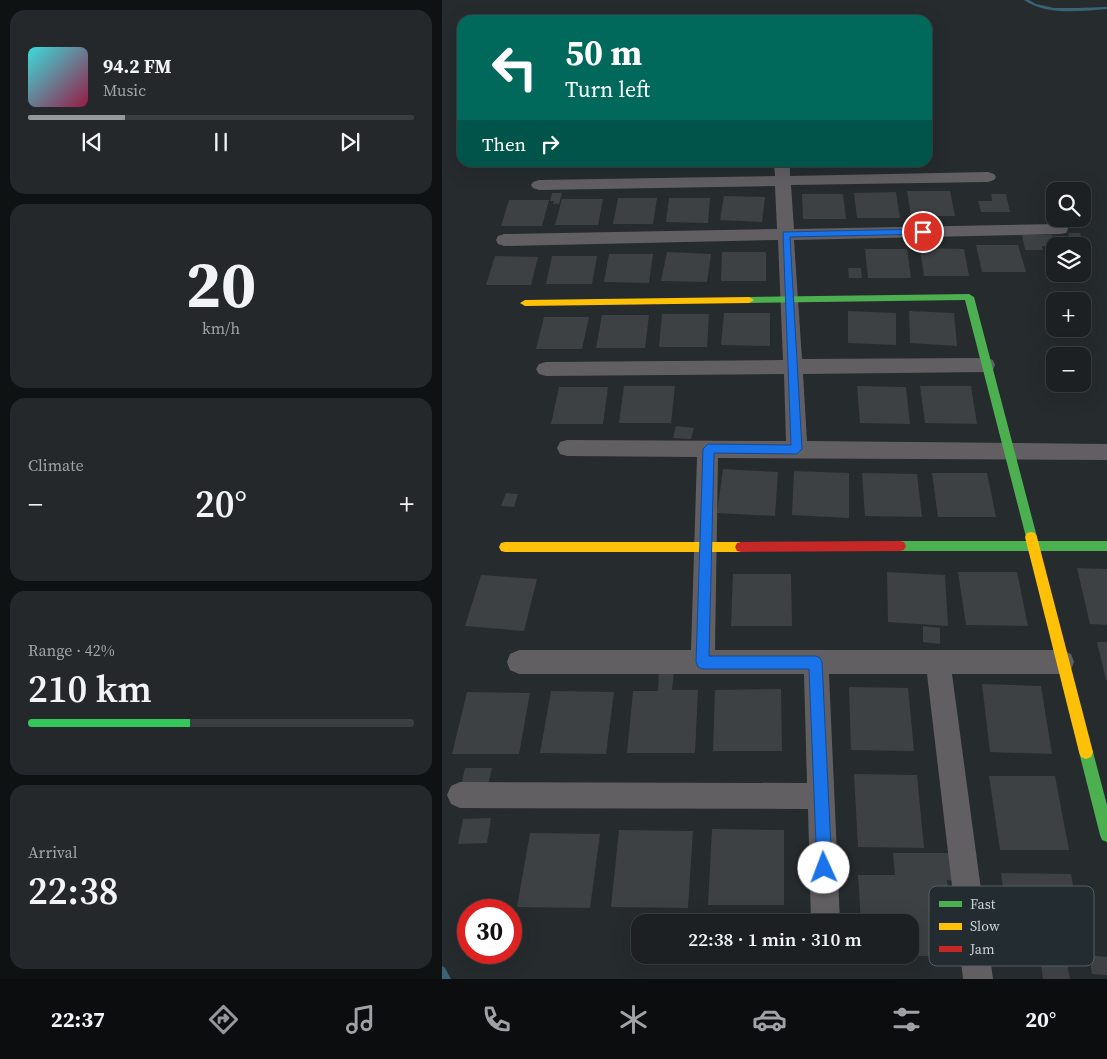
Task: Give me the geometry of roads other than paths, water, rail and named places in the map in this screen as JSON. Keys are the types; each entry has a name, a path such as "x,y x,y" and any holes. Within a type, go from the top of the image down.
{"street":[{"path":"782,167 797,449"},
{"path":"539,185 988,178"},
{"path":"504,240 1060,229"},
{"path":"525,303 969,297 1106,835"},
{"path":"546,369 986,365"},
{"path":"567,448 1106,452"},
{"path":"703,662 708,449"},
{"path":"505,547 1106,546"},
{"path":"519,662 1062,662"},
{"path":"816,662 826,914"},
{"path":"938,662 966,886"},
{"path":"460,795 821,796"},
{"path":"976,966 978,979"}],"waterway":[{"path":"1026,0 1054,9 1107,8"},
{"path":"442,971 446,979"}]}
